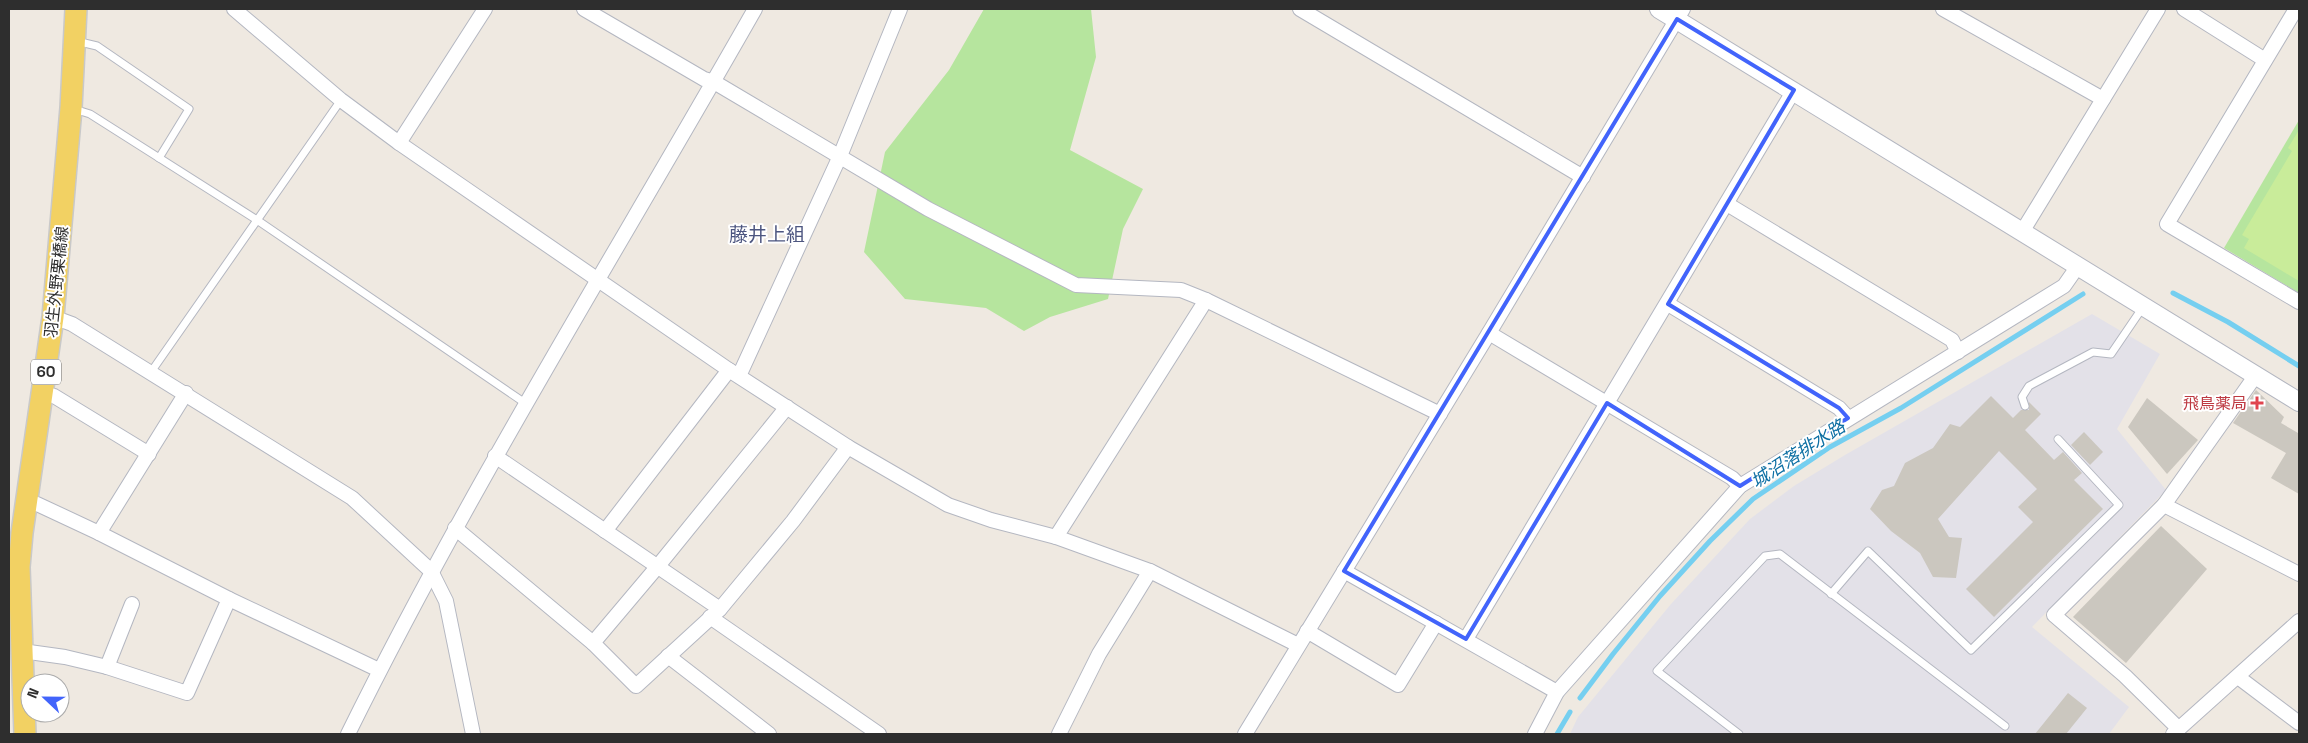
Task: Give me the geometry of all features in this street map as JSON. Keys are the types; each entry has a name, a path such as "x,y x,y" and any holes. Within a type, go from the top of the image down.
{"main road":[{"name":"羽生外野栗橋線","path":"25,734 18,660 19,567 22,533 53,317 71,108 76,9"}],"street":[{"path":"234,9 341,100 400,143 734,373 848,447 948,505 991,520 1056,537 1150,571 1298,645"},
{"path":"400,143 485,9"},
{"path":"584,9 704,79 714,82 928,208 1076,285 1181,290 1206,300 1440,414"},
{"path":"348,734 431,571 495,456 596,279 714,82 755,9"},
{"path":"605,530 734,373 840,156 900,9"},
{"path":"1300,9 1583,177"},
{"path":"1659,9 1680,14 1794,90 2299,402"},
{"path":"1943,9 2103,99"},
{"path":"2022,232 2158,9"},
{"path":"2184,9 2265,60"},
{"path":"2296,9 2167,224 2299,302"},
{"path":"1245,734 1490,333 1680,14"},
{"path":"1466,640 1794,90"},
{"path":"1727,204 1952,340 1958,352"},
{"path":"1535,734 1556,692 1740,486 2064,286 2078,266"},
{"path":"1056,537 1206,300"},
{"path":"1668,304 1839,408 1848,418"},
{"path":"53,317 72,324 186,393 352,498 431,571 446,601 473,734"},
{"path":"1490,333 1732,478 1740,486"},
{"path":"2256,375 2164,505 2054,615 2125,676 2176,731 2238,678 2299,621"},
{"path":"43,393 54,396 149,454"},
{"path":"99,533 186,393"},
{"path":"593,643 787,407"},
{"path":"455,528 593,643 636,686 715,613 793,521 848,447"},
{"path":"495,456 658,566 715,613 879,734"},
{"path":"27,503 37,504 99,533 229,599 379,670"},
{"path":"2164,505 2299,574"},
{"path":"1344,570 1556,692"},
{"path":"1059,734 1098,654 1150,571"},
{"path":"18,660 65,657 106,667 187,693 229,599"},
{"path":"106,667 132,604"},
{"path":"1307,631 1398,685 1436,622"},
{"path":"668,656 769,734"},
{"path":"2238,678 2299,723"}],"lane":[{"path":"75,41 88,42 97,46 189,109 159,158"},
{"path":"151,372 341,100"},
{"path":"71,108 90,114 257,220 525,403"},
{"path":"2025,406 2022,397 2029,386 2093,352 2111,354 2143,306"},
{"path":"1830,594 1868,551 1971,650 2119,505 2058,439"},
{"path":"1739,734 1657,671 1765,556 1780,554 2005,726"}],"highlighted area":[{"path":"1677,19 1794,90 1668,304 1839,408 1848,418 1740,486 1607,403 1466,639 1344,571"}],"shaded area":[{"path":"2092,314 2160,354 2117,429 2166,490 2032,627 2129,707 2109,734 1570,734 1578,717 1671,604 1750,519 1794,486 1845,455"}],"green space":[{"path":"984,9 1091,9 1096,57 1070,150 1143,189 1123,229 1108,299 1050,317 1024,331 986,308 905,299 864,252 885,152 949,70"},
{"path":"2299,120 2299,293 2224,248"},
{"path":"2299,130 2299,281 2244,248 2249,239 2242,235 2292,151 2288,148"}],"building":[{"path":"2256,390 2284,417 2281,423 2298,433 2299,430 2299,494 2271,478 2286,453 2233,423"},
{"path":"1991,396 2013,418 2021,410 2029,410 2029,402 2041,414 2025,430 2054,460 2063,452 2082,473 2074,480 2103,509 1994,617 1966,589 2033,522 2018,507 2037,489 1999,451 1938,519 1949,537 1962,538 1956,578 1933,577 1920,553 1891,531 1870,509 1882,490 1894,486 1905,463 1933,448 1950,424 1960,427"},
{"path":"2147,398 2198,440 2167,474 2128,427"},
{"path":"2084,432 2103,452 2090,465 2071,445"},
{"path":"2161,526 2207,569 2126,663 2073,617"},
{"path":"2068,693 2087,708 2066,734 2035,734"}],"waterway":[{"name":"城沼落排水路","path":"2173,293 2228,322 2299,366"},
{"name":"城沼落排水路","path":"1580,698 1660,596 1710,541 1753,499 1830,447 1901,408 2083,294"},
{"name":"城沼落排水路","path":"1557,734 1570,712"}],"place":[{"name":"飛鳥薬局","path":"2257,403"}],"district":[{"name":"藤井上組","path":"767,234"}]}
